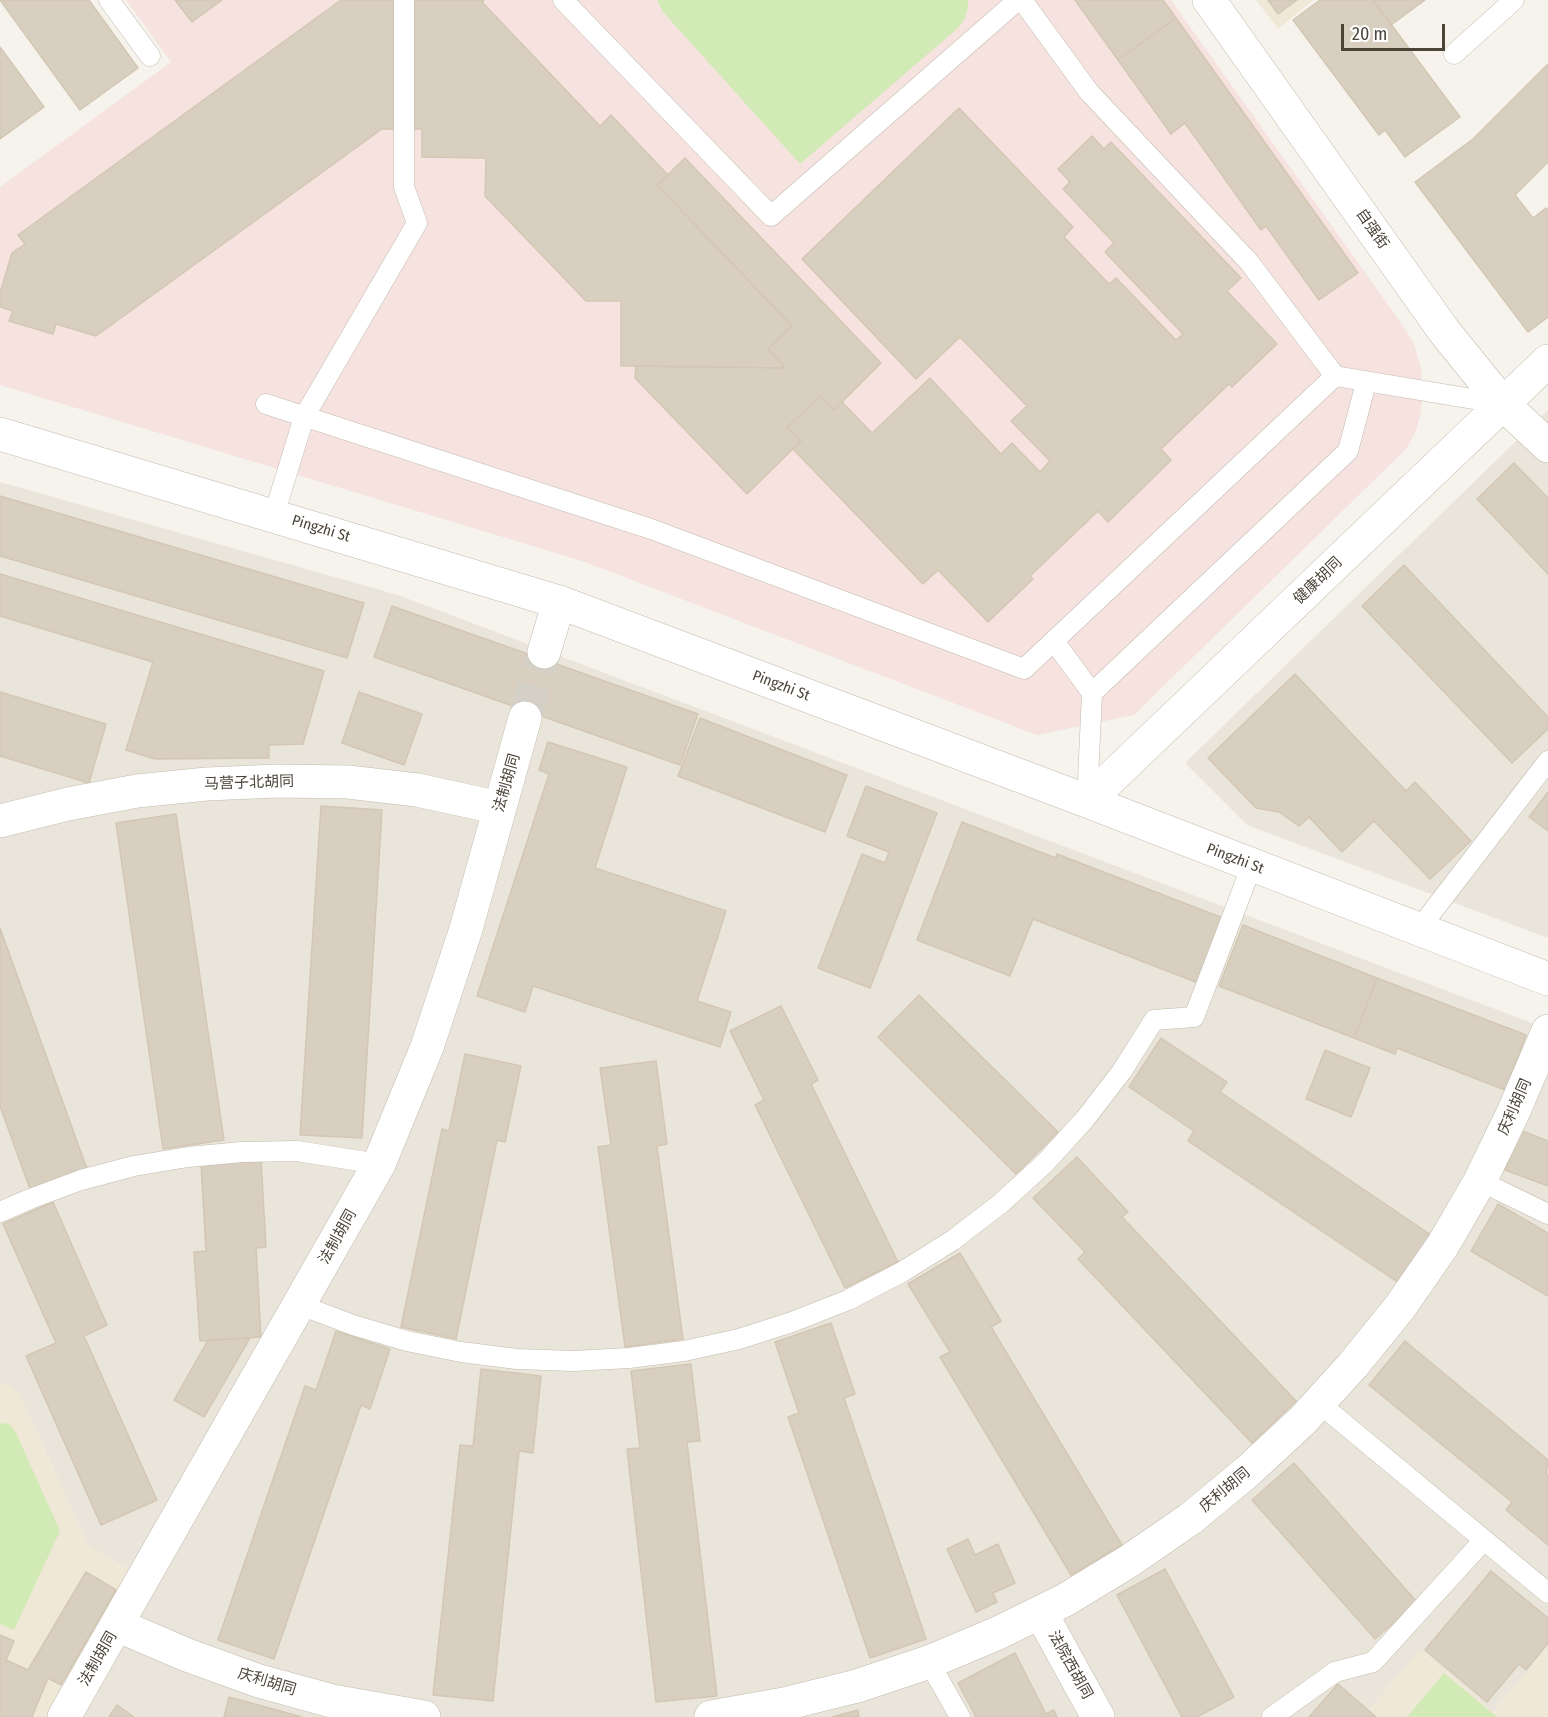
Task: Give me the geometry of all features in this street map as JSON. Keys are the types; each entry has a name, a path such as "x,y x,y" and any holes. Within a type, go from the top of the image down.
{"street":[{"name":"自强街","path":"1209,0 1444,331 1503,404 1548,446"},
{"name":"健康胡同","path":"1087,801 1548,361"},
{"name":"Pingzhi St","path":"0,434 559,602 1087,801 1548,979"},
{"path":"544,651 559,602"},
{"name":"法制胡同","path":"64,1717 379,1164 427,1047 466,929 525,718"},
{"name":"马营子北胡同","path":"0,821 68,804 137,791 207,784 277,781 348,782 417,790 500,808"},
{"name":"庆利胡同","path":"711,1717 805,1699 857,1686 929,1662 1041,1613 1129,1562 1190,1519 1248,1471 1319,1403 1400,1307 1443,1245 1480,1181 1513,1113 1548,1031"},
{"name":"法院西胡同","path":"1041,1613 1098,1717"},
{"name":"庆利胡同","path":"117,1625 187,1655 259,1681 332,1701 424,1717"}],"lane":[{"path":"109,0 150,56"},
{"path":"274,515 304,417 417,223 404,187 404,0"},
{"path":"563,0 771,216 1020,0 1089,92 1249,262 1335,376 1366,383 1503,404"},
{"path":"1454,54 1514,0"},
{"path":"266,404 651,529 1024,669 1335,376"},
{"path":"1092,693 1348,451 1366,383"},
{"path":"1054,641 1092,693 1087,801"},
{"path":"1419,930 1548,761"},
{"path":"300,1305 353,1325 417,1343 461,1352 517,1359 573,1361 629,1358 717,1344 792,1322 848,1300 902,1272 953,1240 1008,1197 1045,1163 1085,1119 1122,1071 1154,1020 1194,1017 1252,865"},
{"path":"0,1212 81,1180 134,1166 188,1157 242,1152 297,1151 379,1164"},
{"path":"1480,1181 1548,1214"},
{"path":"1319,1403 1548,1593"},
{"path":"1272,1717 1335,1672 1373,1662 1484,1540"},
{"path":"929,1662 960,1717"}],"shaded area":[{"path":"126,0 1171,0 1414,344 1421,368 1423,392 1416,431 1407,448 1134,715 1037,735 582,561 0,385 0,187 171,62"},
{"path":"1256,0 1313,0 1278,29"},
{"path":"1548,410 1548,938 1247,825 1185,763"},
{"path":"0,482 398,595 1548,1029 1548,1647 1493,1712 1420,1650 1370,1709 1379,1717 45,1717 130,1571 88,1545 20,1395 9,1385 0,1384"},
{"path":"0,1384 9,1385 20,1395 88,1545 130,1571 45,1717 0,1717"},
{"path":"1548,1647 1548,1717 1379,1717 1370,1709 1420,1650 1493,1712"}],"green space":[{"path":"657,0 968,0 968,6 965,18 958,28 800,164 663,12"},
{"path":"0,1424 11,1425 17,1435 60,1531 14,1630 0,1624"},
{"path":"1444,1673 1497,1717 1407,1717"}],"building":[{"path":"0,0 89,0 138,68 80,110"},
{"path":"175,0 222,0 192,22"},
{"path":"341,0 484,0 482,2 600,126 611,115 668,175 657,185 792,326 768,349 785,368 621,366 621,301 586,301 485,196 486,158 422,157 422,129 382,129 96,336 56,324 53,334 9,321 13,311 0,307 0,293 12,253 25,244 18,235"},
{"path":"1075,0 1163,0 1176,18 1118,60"},
{"path":"1268,0 1297,0 1278,14"},
{"path":"1320,0 1373,0 1460,117 1405,157 1385,130 1379,135 1293,20"},
{"path":"1373,0 1425,0 1391,25"},
{"path":"1176,18 1358,273 1319,300 1266,226 1261,230 1185,123 1171,134 1118,60"},
{"path":"0,47 44,107 0,139"},
{"path":"1548,64 1548,162 1515,195 1533,218 1546,208 1548,210 1548,317 1528,332 1415,182 1473,139"},
{"path":"959,108 1073,227 1064,237 1109,284 1116,278 1176,340 1183,334 1105,252 1114,243 1063,189 1070,182 1058,169 1092,136 1104,149 1111,142 1241,278 1227,291 1277,344 1232,387 1229,384 1161,449 1171,460 1108,522 1098,511 1030,576 1033,579 988,622 938,570 923,584 793,449 801,441 787,427 821,396 834,410 842,402 872,433 930,378 1001,454 1012,443 1040,472 1050,461 1011,421 1027,406 960,337 916,379 802,259"},
{"path":"685,158 881,363 834,410 821,396 787,427 801,441 747,494 635,378 636,366 785,368 768,349 792,326 657,185"},
{"path":"1514,463 1548,498 1548,574 1477,499"},
{"path":"0,496 364,603 347,658 0,556"},
{"path":"1404,565 1548,717 1548,729 1512,763 1362,606"},
{"path":"0,574 324,671 303,744 269,745 269,758 155,759 126,750 153,662 0,616"},
{"path":"392,606 698,714 680,765 374,657"},
{"path":"1295,674 1406,791 1415,782 1471,841 1430,879 1374,821 1342,852 1309,817 1299,826 1279,812 1256,808 1208,758"},
{"path":"0,692 106,724 89,783 0,756"},
{"path":"359,692 422,714 404,765 342,743"},
{"path":"700,718 847,775 825,832 678,776"},
{"path":"548,742 627,767 595,868 726,911 697,1001 731,1012 720,1047 533,986 525,1012 477,996 549,774 539,770"},
{"path":"866,786 937,813 870,988 818,968 862,854 885,863 889,852 847,836"},
{"path":"1548,792 1548,831 1529,817"},
{"path":"321,806 382,810 362,1138 300,1135"},
{"path":"176,814 224,1140 163,1149 116,823"},
{"path":"962,822 1056,858 1057,854 1223,918 1198,983 1033,919 1010,976 917,940"},
{"path":"1243,925 1377,978 1354,1038 1219,986"},
{"path":"0,928 87,1169 30,1189 0,1106"},
{"path":"1377,978 1526,1035 1505,1090 1397,1048 1395,1054 1354,1038"},
{"path":"919,995 1058,1132 1016,1174 878,1037"},
{"path":"781,1006 818,1080 811,1084 898,1262 845,1288 755,1105 764,1100 730,1031"},
{"path":"1161,1038 1227,1082 1220,1092 1431,1235 1399,1283 1188,1141 1194,1131 1129,1087"},
{"path":"1325,1050 1370,1068 1351,1117 1306,1099"},
{"path":"465,1054 521,1066 505,1142 497,1140 456,1339 401,1327 442,1129 449,1131"},
{"path":"656,1061 667,1144 657,1146 683,1339 625,1347 598,1147 611,1145 600,1068"},
{"path":"1520,1130 1548,1141 1548,1186 1505,1170"},
{"path":"1077,1157 1128,1212 1122,1217 1296,1401 1252,1443 1078,1259 1085,1252 1033,1198"},
{"path":"261,1160 266,1247 256,1248 261,1337 200,1341 194,1252 206,1251 201,1164"},
{"path":"53,1202 107,1325 84,1336 157,1500 101,1525 26,1356 56,1343 3,1224"},
{"path":"1498,1204 1548,1233 1548,1296 1471,1251"},
{"path":"960,1253 1001,1321 991,1327 1122,1545 1071,1575 940,1357 950,1352 908,1284"},
{"path":"831,1323 855,1394 844,1398 926,1639 870,1658 788,1417 799,1413 775,1342"},
{"path":"336,1331 390,1349 370,1409 361,1405 274,1659 218,1640 305,1386 316,1390"},
{"path":"250,1338 204,1417 174,1400 208,1340"},
{"path":"1405,1341 1548,1460 1546,1474 1548,1475 1548,1545 1506,1510 1512,1502 1369,1385"},
{"path":"691,1364 700,1441 687,1442 717,1696 656,1702 627,1449 640,1448 631,1371"},
{"path":"481,1369 541,1376 533,1453 519,1451 493,1701 433,1695 460,1445 473,1446"},
{"path":"1294,1463 1417,1602 1375,1639 1252,1500"},
{"path":"968,1539 975,1555 998,1544 1015,1583 993,1593 997,1602 976,1612 947,1549"},
{"path":"1165,1569 1234,1697 1197,1717 1182,1717 1117,1595"},
{"path":"1491,1571 1548,1618 1548,1643 1526,1670 1519,1664 1487,1702 1425,1650"},
{"path":"86,1572 116,1590 61,1685 48,1678 32,1717 0,1717 0,1635 14,1641 6,1660 28,1670"},
{"path":"1015,1653 1046,1714 1054,1710 1057,1717 976,1717 958,1683"},
{"path":"1338,1684 1376,1717 1309,1717"},
{"path":"229,1697 302,1717 224,1717"},
{"path":"117,1705 134,1717 109,1717"},
{"path":"858,1710 859,1717 832,1717"}],"tunnel":[{"path":"525,718 544,652"}]}
